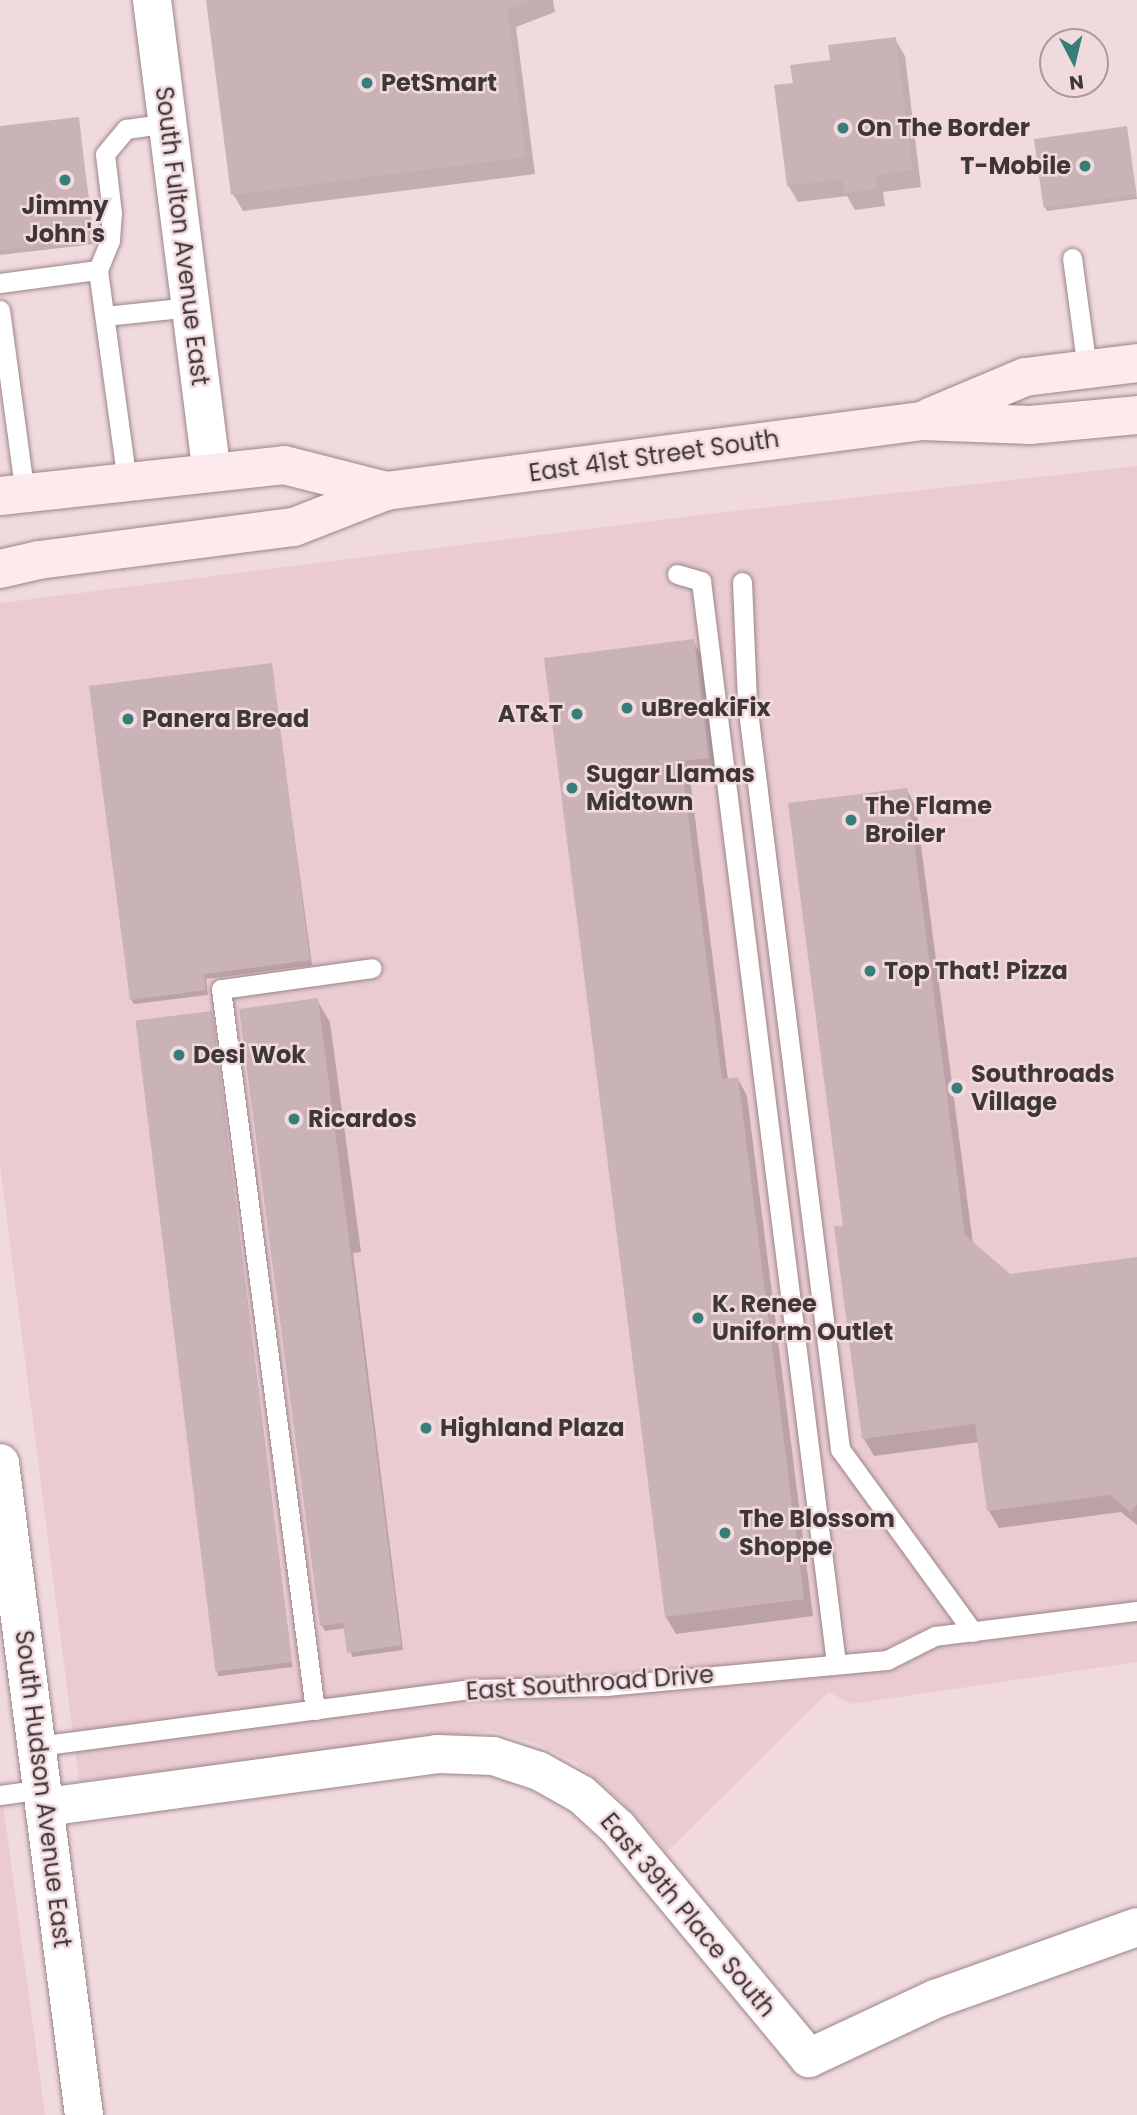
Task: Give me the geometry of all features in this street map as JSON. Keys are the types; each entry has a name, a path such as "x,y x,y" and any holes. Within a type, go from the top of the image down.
{"main road":[{"name":"East 41st Street South","path":"922,421 1025,377 1137,363"},
{"name":"East 41st Street South","path":"0,569 39,560 294,527 386,491 922,421 1030,425 1137,415"},
{"name":"East 41st Street South","path":"13,495 284,465 386,491"}],"street":[{"name":"South Fulton Avenue East","path":"152,0 212,472"},
{"name":"South Hudson Avenue East","path":"0,1463 12,1645 38,1746 84,2115"},
{"name":"East 39th Place South","path":"45,1798 438,1754 493,1756 538,1770 582,1795 618,1828 808,2059 935,1999 1137,1927"}],"lane":[{"path":"127,482 98,270 110,240 112,213 106,154 126,129 168,123"},
{"path":"1072,258 1087,369"},
{"path":"0,283 98,270"},
{"path":"104,316 191,307"},
{"path":"0,310 13,495"},
{"path":"677,574 701,580 836,1664"},
{"path":"741,582 747,703 840,1449 973,1632"},
{"path":"315,1710 221,989 372,968"},
{"name":"East Southroad Drive","path":"38,1746 472,1689 606,1686 887,1660 935,1636 1137,1611"},
{"path":"0,1795 45,1798"}],"shaded area":[{"name":"Highland Plaza","path":"1137,466 1137,1662 852,1704 828,1692 667,1852 619,1799 576,1763 538,1744 492,1731 79,1781 0,1165 0,603 709,514"},
{"path":"0,1782 45,2115 0,2115"}],"building":[{"name":"PetSmart","path":"206,0 533,0 507,10 526,157 231,195"},
{"name":"On The Border","path":"896,37 912,170 875,175 877,189 844,193 842,179 787,186 774,85 793,83 790,65 830,60 828,45"},
{"path":"79,117 93,239 0,250 0,126"},
{"name":"T-Mobile","path":"1127,126 1137,194 1044,207 1034,139"},
{"path":"694,639 709,758 681,761 722,1079 738,1077 804,1599 665,1617 544,658"},
{"path":"272,663 310,960 204,974 206,990 130,1000 89,686"},
{"path":"907,788 965,1235 1010,1274 1137,1257 1137,1504 1131,1513 1110,1495 987,1511 975,1424 862,1439 834,1226 843,1226 788,803"},
{"path":"318,998 401,1645 347,1653 343,1623 320,1626 239,1009"},
{"path":"212,1011 292,1662 216,1671 136,1020"}],"place":[{"name":"PetSmart","path":"367,83"},
{"name":"On The Border","path":"843,128"},
{"name":"T-Mobile","path":"1085,166"},
{"name":"Jimmy John's","path":"65,180"},
{"name":"uBreakiFix","path":"627,708"},
{"name":"AT&T","path":"577,714"},
{"name":"Panera Bread","path":"128,719"},
{"name":"Sugar Llamas Midtown","path":"572,788"},
{"name":"The Flame Broiler","path":"851,820"},
{"name":"Top That! Pizza","path":"870,971"},
{"name":"Desi Wok","path":"179,1055"},
{"name":"Southroads Village","path":"957,1088"},
{"name":"Ricardos","path":"294,1119"},
{"name":"K. Renee Uniform Outlet","path":"698,1318"},
{"name":"Highland Plaza","path":"426,1428"},
{"name":"The Blossom Shoppe","path":"725,1533"}]}
